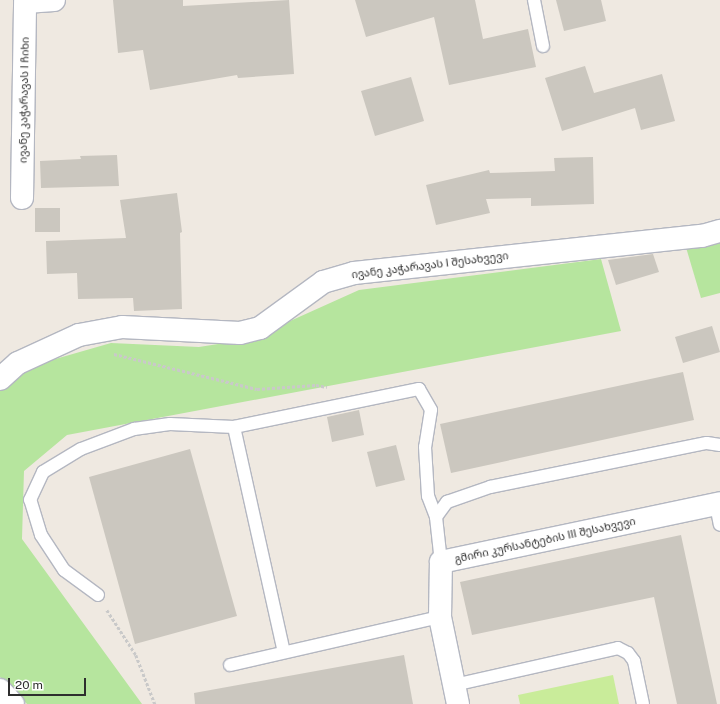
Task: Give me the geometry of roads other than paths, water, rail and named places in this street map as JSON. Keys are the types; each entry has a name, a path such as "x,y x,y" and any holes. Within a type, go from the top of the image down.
{"street":[{"name":"ივანე კაჭარავას I ჩიხი","path":"22,198 26,1 54,0"},
{"name":"ივანე კაჭარავას I შესახვევი","path":"0,379 18,363 79,336 122,327 240,333 260,328 323,282 354,273 702,236 720,231"},
{"name":"გმირი კურსანტების III შესახვევი","path":"456,695 440,618 441,562 719,511"},
{"path":"0,690 13,704"}],"lane":[{"path":"534,0 543,46"},
{"path":"98,595 64,570 41,535 30,500 42,472 81,449 134,429 170,424 234,427 419,389 431,410 425,447 428,496 436,517 441,562"},
{"path":"234,427 284,652"},
{"path":"436,517 447,502 490,487 707,443 720,445"},
{"path":"230,664 440,618"},
{"path":"456,695 618,648 628,653 634,662 642,704"}]}
